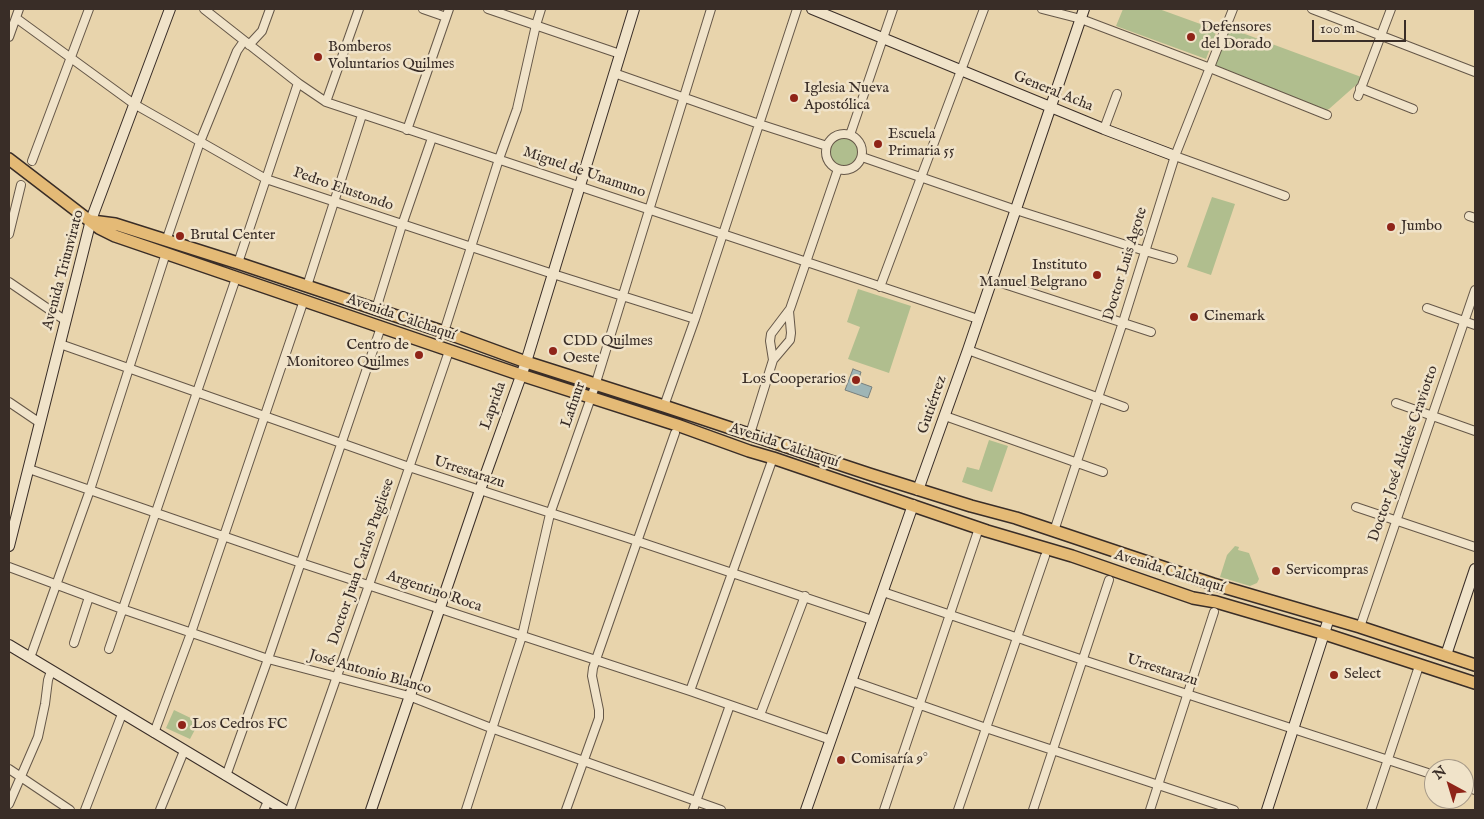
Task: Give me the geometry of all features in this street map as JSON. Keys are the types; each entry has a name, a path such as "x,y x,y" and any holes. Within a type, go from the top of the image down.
{"main road":[{"name":"Avenida Calchaquí","path":"9,159 106,232 236,278 449,351 677,425 749,452 773,458 979,528 1076,557 1283,627 1289,628 1292,624 1370,648 1419,666 1444,664 1475,665"},
{"name":"Avenida Calchaquí","path":"91,220 115,224 238,263 444,332 526,362 918,490 1016,518 1205,582 1360,627 1444,664 1475,683"},
{"path":"1292,624 1296,608"},
{"path":"1370,648 1432,664 1444,664"}],"street":[{"path":"9,37 19,9"},
{"path":"32,161 89,9"},
{"name":"Avenida Triunvirato","path":"9,546 11,525 29,469 91,220 170,9"},
{"name":"Miguel de Unamuno","path":"204,9 298,83 326,102 978,319"},
{"path":"166,241 200,142 237,51 262,31 270,9"},
{"path":"326,102 359,9"},
{"path":"423,9 446,17"},
{"path":"407,130 449,9"},
{"path":"488,9 620,54"},
{"path":"444,332 499,159 517,109 541,9"},
{"name":"Laprida","path":"373,810 480,490 526,362 634,9"},
{"name":"Lafinur","path":"466,810 522,636 550,514 596,384 711,9"},
{"path":"664,406 798,9"},
{"name":"General Acha","path":"812,9 960,71 1051,106 1104,130 1285,196"},
{"path":"850,135 893,9"},
{"path":"880,287 984,9"},
{"path":"1042,9 1080,19 1327,115"},
{"name":"Gutiérrez","path":"806,810 968,350 1084,9"},
{"name":"Doctor Luis Agote","path":"1054,531 1099,397 1175,156 1233,9"},
{"path":"1312,9 1475,72"},
{"path":"1391,9 1359,92 1413,109"},
{"name":"Pedro Elustondo","path":"16,18 134,104 266,179 694,319"},
{"path":"614,74 827,146"},
{"path":"238,263 298,83"},
{"path":"1104,130 1117,94"},
{"path":"307,286 362,115"},
{"path":"844,134 850,135 859,141 862,157 855,167 838,169 833,166 827,157 827,146 834,137 844,134"},
{"path":"376,309 432,138"},
{"path":"862,157 1144,252 1173,259"},
{"path":"750,434 773,360 790,340 790,309 838,169"},
{"path":"9,234 21,186"},
{"path":"30,658 90,490 166,253"},
{"path":"109,649 236,278"},
{"path":"992,280 1151,332"},
{"path":"9,282 66,321"},
{"name":"Doctor José Alcides Craviotto","path":"1360,627 1475,290"},
{"path":"154,733 191,633 304,300"},
{"path":"1427,308 1475,325"},
{"path":"773,360 770,341 771,334 790,309"},
{"path":"226,776 382,328"},
{"name":"Urrestarazu","path":"60,344 409,467 805,596 872,620"},
{"path":"968,350 1124,407"},
{"name":"Doctor Juan Carlos Pugliese","path":"290,810 449,351"},
{"path":"9,402 40,424"},
{"path":"1396,404 1475,431"},
{"path":"945,416 1103,472"},
{"path":"566,810 600,713 592,676 596,661 675,433"},
{"path":"690,691 773,458"},
{"name":"Argentino Roca","path":"29,469 155,514 690,691 831,740"},
{"path":"1356,507 1475,547"},
{"path":"884,810 979,528"},
{"path":"958,810 1045,556"},
{"name":"José Antonio Blanco","path":"9,568 268,659 410,696 492,728 721,810"},
{"path":"1444,664 1475,569"},
{"path":"1033,810 1110,580"},
{"name":"Urrestarazu","path":"883,592 1424,772"},
{"path":"760,715 805,596"},
{"path":"74,643 88,597"},
{"path":"1150,810 1214,612"},
{"path":"1267,810 1329,618"},
{"path":"9,645 226,776 266,805 284,810"},
{"path":"1371,810 1419,666"},
{"path":"9,804 38,737 51,671"},
{"path":"852,681 986,728 1234,810"},
{"path":"693,810 730,705"},
{"path":"84,810 122,714"},
{"path":"160,810 184,751"},
{"path":"9,770 70,810"}],"green space":[{"name":"Defensores del Dorado","path":"1123,9 1159,9 1217,30 1206,59 1116,26"},
{"path":"1226,27 1364,78 1329,109 1321,113 1210,68"},
{"path":"844,135 855,140 860,151 855,162 844,167 833,162 828,151 833,140"},
{"path":"1212,197 1235,204 1211,275 1187,267"},
{"path":"858,289 911,306 889,373 848,359 860,327 847,322"},
{"path":"989,440 1008,446 992,492 962,482 967,467 979,470"},
{"path":"1235,546 1239,547 1238,550 1249,553 1259,579 1257,583 1250,586 1220,577 1227,555"},
{"name":"Los Cedros FC","path":"174,710 199,722 190,739 166,728"}],"water":[{"path":"853,369 861,372 858,382 872,387 868,398 845,390"}],"place":[{"name":"Defensores del Dorado","path":"1191,37"},
{"name":"Bomberos Voluntarios Quilmes","path":"318,57"},
{"name":"Iglesia Nueva Apostólica","path":"794,98"},
{"name":"Escuela Primaria 55","path":"878,144"},
{"name":"Jumbo","path":"1391,227"},
{"name":"Brutal Center","path":"180,236"},
{"name":"Instituto Manuel Belgrano","path":"1097,275"},
{"name":"Cinemark","path":"1194,317"},
{"name":"CDD Quilmes Oeste","path":"553,351"},
{"name":"Centro de Monitoreo Quilmes","path":"419,355"},
{"name":"Los Cooperarios","path":"856,380"},
{"name":"Servicompras","path":"1276,571"},
{"name":"Select","path":"1334,675"},
{"name":"Los Cedros FC","path":"182,725"},
{"name":"Comisaría 9°","path":"841,760"}]}
